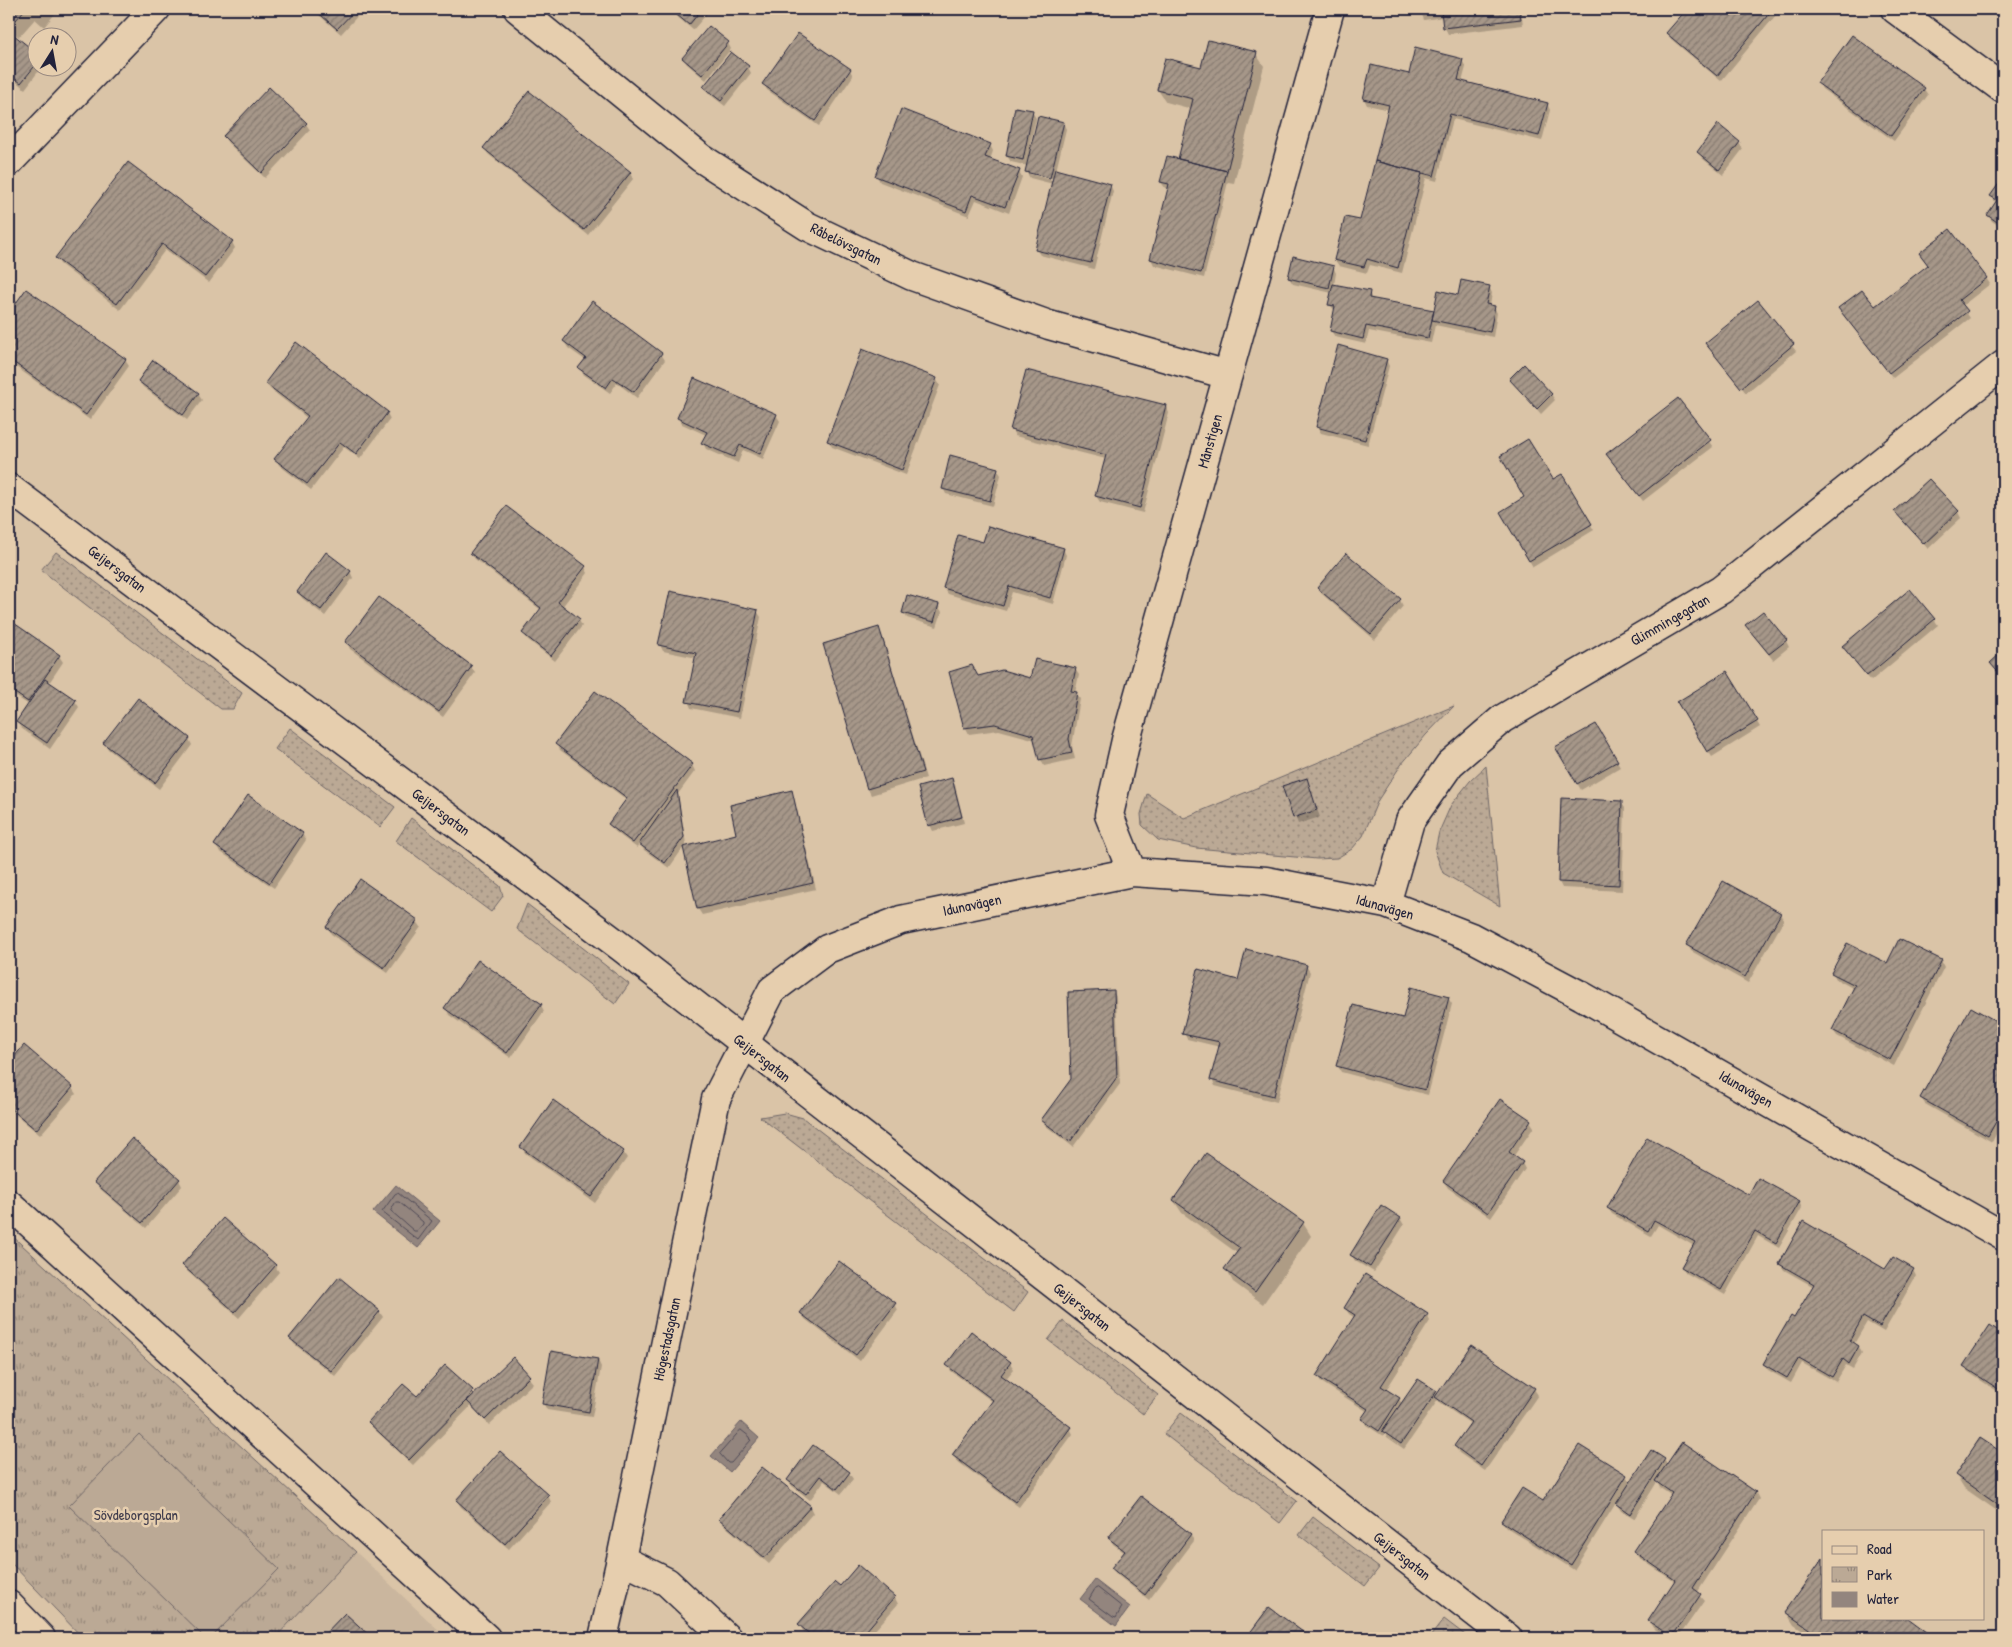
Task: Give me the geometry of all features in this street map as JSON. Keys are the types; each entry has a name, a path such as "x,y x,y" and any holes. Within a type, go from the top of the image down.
{"street":[{"path":"9,162 156,9"},
{"name":"Råbelövsgatan","path":"518,9 701,158 807,226 912,276 1040,322 1228,375"},
{"name":"Månstigen","path":"1132,872 1110,815 1126,740 1330,9"},
{"path":"1895,9 2003,89"},
{"name":"Glimmingegatan","path":"1386,904 1410,821 1450,764 1502,719 1721,590 2003,365"},
{"name":"Geijersgatan","path":"9,488 613,942 1508,1638"},
{"name":"Idunavägen","path":"745,1044 772,990 827,949 900,920 1132,872 1266,881 1386,904 1471,937 1999,1225"},
{"name":"Högestadsgatan","path":"602,1638 621,1558 716,1099 745,1044"},
{"path":"9,1204 486,1638"},
{"path":"621,1558 667,1582 727,1638"},
{"path":"9,1605 41,1638"}],"shaded area":[{"path":"356,1552 447,1638 275,1638"}],"green space":[{"path":"56,552 242,693 233,709 221,709 41,570"},
{"path":"1454,706 1401,765 1378,800 1363,836 1352,849 1337,858 1317,859 1196,848 1158,840 1142,825 1141,814 1147,794 1184,818"},
{"path":"290,728 395,807 380,827 275,749"},
{"path":"1486,766 1500,906 1443,873 1435,851 1439,832 1451,805 1470,781"},
{"path":"411,818 500,886 503,896 491,912 396,841"},
{"path":"527,904 629,984 615,1004 517,929"},
{"path":"785,1113 803,1118 1028,1292 1014,1312 760,1117"},
{"name":"Sövdeborgsplan","path":"9,1233 356,1552 275,1638 83,1638 9,1561"},
{"path":"1063,1321 1158,1395 1143,1414 1048,1340"},
{"path":"1181,1413 1297,1501 1280,1523 1164,1434"},
{"path":"139,1434 279,1569 211,1638 205,1638 69,1506"},
{"path":"1313,1517 1379,1568 1365,1586 1299,1535"},
{"path":"1444,1619 1469,1638 1430,1637"}],"water":[{"path":"396,1185 440,1221 418,1248 373,1212"},
{"path":"741,1422 759,1438 730,1472 711,1456"},
{"path":"1095,1580 1130,1607 1116,1626 1080,1599"}],"building":[{"path":"9,9 25,9 12,25 9,23"},
{"path":"314,9 356,9 337,29"},
{"path":"670,9 702,9 689,25"},
{"path":"1419,9 1519,9 1521,19 1443,28 1441,11 1420,14"},
{"path":"1687,9 1773,9 1717,76 1666,33"},
{"path":"709,26 729,42 702,75 682,58"},
{"path":"9,31 28,46 28,74 21,83 9,74"},
{"path":"798,33 851,69 815,121 762,84"},
{"path":"1852,35 1925,88 1891,136 1817,83"},
{"path":"1208,40 1257,52 1227,171 1178,159 1193,99 1157,90 1165,58 1201,67"},
{"path":"1415,47 1463,59 1458,80 1548,103 1539,136 1450,114 1434,176 1375,161 1389,105 1363,99 1371,65 1409,74"},
{"path":"731,52 749,66 721,101 703,87"},
{"path":"269,87 307,123 261,173 223,136"},
{"path":"529,91 631,172 584,230 483,148"},
{"path":"1015,107 1033,110 1023,160 1006,156"},
{"path":"901,109 991,144 985,157 1020,170 1005,207 972,195 966,211 875,176"},
{"path":"1038,116 1064,122 1050,178 1025,172"},
{"path":"1718,124 1740,142 1719,170 1697,152"},
{"path":"1167,156 1227,171 1201,273 1150,259 1169,184 1160,182"},
{"path":"1375,161 1422,173 1398,268 1367,259 1364,267 1334,260 1345,217 1360,220"},
{"path":"128,162 233,241 205,277 162,244 117,304 55,258"},
{"path":"1055,169 1111,184 1091,263 1035,250"},
{"path":"2003,178 2003,226 1987,215 1997,200 1990,196"},
{"path":"1950,229 1987,278 1959,300 1968,311 1889,373 1838,308 1862,290 1875,306 1928,265 1919,253"},
{"path":"1293,256 1334,266 1329,288 1288,278"},
{"path":"1461,280 1490,286 1486,304 1495,306 1490,332 1432,320 1438,290 1458,295"},
{"path":"1333,284 1370,291 1369,298 1434,310 1428,338 1366,326 1363,339 1330,331 1335,306 1328,305"},
{"path":"26,289 126,359 86,415 9,359 9,313"},
{"path":"1758,300 1794,344 1741,388 1705,343"},
{"path":"592,301 662,353 634,392 613,378 606,388 578,368 586,358 563,341"},
{"path":"296,342 388,412 356,454 340,442 307,484 274,459 308,416 265,383"},
{"path":"1338,345 1387,359 1365,440 1316,427"},
{"path":"862,349 937,378 902,470 827,441"},
{"path":"153,360 199,393 183,415 138,381"},
{"path":"1524,364 1552,394 1537,409 1509,379"},
{"path":"1026,370 1166,405 1140,508 1095,496 1106,455 1010,430"},
{"path":"694,378 777,414 760,454 740,445 734,457 701,443 707,432 677,418"},
{"path":"1678,398 1711,440 1639,496 1606,454"},
{"path":"1528,439 1553,479 1562,474 1592,524 1529,561 1500,512 1524,497 1500,456"},
{"path":"950,455 998,468 990,501 942,489"},
{"path":"1929,479 1959,511 1924,544 1894,511"},
{"path":"506,506 586,566 558,602 580,619 551,656 522,633 541,608 470,553"},
{"path":"988,526 1064,548 1050,598 1009,586 1003,606 943,588 958,535 983,542"},
{"path":"326,552 351,571 321,610 297,592"},
{"path":"1346,553 1401,599 1371,634 1317,588"},
{"path":"1910,589 1935,619 1867,676 1842,646"},
{"path":"670,591 758,610 737,712 686,702 696,653 658,645"},
{"path":"907,595 939,604 934,622 902,613"},
{"path":"379,597 472,666 439,712 345,642"},
{"path":"1763,611 1787,640 1769,654 1745,625"},
{"path":"11,621 60,655 28,702 9,689 9,623"},
{"path":"879,627 923,772 867,789 823,644"},
{"path":"2003,651 2003,678 1990,663"},
{"path":"1035,659 1076,668 1071,691 1077,692 1069,739 1072,753 1039,760 1033,735 995,724 964,728 949,672 972,665 978,676 1002,670 1030,678"},
{"path":"1727,671 1758,721 1707,752 1677,702"},
{"path":"45,679 76,700 47,743 16,722"},
{"path":"595,691 693,764 633,843 608,824 627,798 555,744"},
{"path":"138,698 190,738 155,783 103,743"},
{"path":"1596,724 1618,761 1577,784 1555,747"},
{"path":"952,778 962,817 928,826 918,787"},
{"path":"1307,778 1317,810 1293,818 1282,786"},
{"path":"677,790 684,837 665,863 639,844"},
{"path":"792,790 813,883 697,909 683,847 736,834 730,805"},
{"path":"248,795 303,833 270,883 214,845"},
{"path":"1561,798 1622,801 1619,885 1558,882"},
{"path":"360,879 418,920 384,968 326,927"},
{"path":"1723,881 1781,913 1745,977 1686,945"},
{"path":"1899,939 1942,960 1890,1060 1832,1030 1855,985 1831,973 1847,943 1887,963"},
{"path":"1246,949 1307,965 1274,1096 1210,1080 1220,1042 1182,1034 1198,969 1238,980"},
{"path":"478,960 542,1004 507,1053 444,1008"},
{"path":"1411,987 1449,997 1425,1090 1336,1066 1353,1005 1403,1018"},
{"path":"1114,990 1117,1077 1070,1142 1041,1120 1071,1079 1068,992"},
{"path":"1971,1007 2003,1025 2003,1109 1988,1136 1920,1098"},
{"path":"24,1045 73,1087 36,1130 9,1107 9,1063"},
{"path":"1500,1099 1531,1120 1509,1152 1523,1162 1488,1213 1443,1181"},
{"path":"553,1100 624,1151 591,1197 520,1147"},
{"path":"1647,1137 1749,1195 1758,1178 1800,1201 1776,1243 1755,1231 1721,1290 1681,1267 1695,1242 1654,1220 1648,1231 1607,1208"},
{"path":"132,1138 180,1179 142,1223 94,1182"},
{"path":"1206,1153 1304,1222 1255,1292 1224,1269 1240,1248 1173,1200"},
{"path":"1381,1205 1401,1218 1370,1267 1350,1255"},
{"path":"223,1218 276,1265 235,1312 182,1265"},
{"path":"1803,1221 1885,1269 1893,1257 1914,1269 1880,1327 1863,1317 1850,1340 1859,1346 1849,1364 1843,1359 1832,1377 1799,1358 1787,1378 1763,1364 1791,1316 1794,1318 1814,1284 1779,1264"},
{"path":"839,1261 896,1303 856,1355 800,1313"},
{"path":"1365,1274 1428,1314 1381,1386 1400,1398 1379,1431 1361,1419 1368,1409 1316,1376 1355,1315 1344,1308"},
{"path":"339,1277 380,1311 331,1371 289,1338"},
{"path":"1990,1325 2003,1334 2003,1392 1963,1366"},
{"path":"971,1331 1011,1362 1001,1375 1071,1427 1015,1502 952,1455 993,1400 946,1365"},
{"path":"1471,1345 1535,1388 1481,1466 1454,1446 1471,1422 1435,1397"},
{"path":"551,1351 598,1359 589,1412 542,1404"},
{"path":"513,1357 530,1376 485,1420 467,1401"},
{"path":"445,1365 473,1390 467,1401 409,1460 368,1422 403,1384 417,1396"},
{"path":"1418,1379 1437,1391 1401,1444 1382,1431"},
{"path":"1980,1438 2003,1453 2003,1497 1998,1505 1955,1475"},
{"path":"1682,1442 1756,1492 1693,1588 1701,1594 1672,1637 1648,1621 1675,1580 1633,1551 1672,1493 1655,1481"},
{"path":"813,1445 850,1472 837,1489 820,1476 806,1494 787,1480"},
{"path":"1579,1445 1627,1475 1571,1565 1501,1521 1522,1488 1543,1501"},
{"path":"1651,1450 1665,1459 1630,1514 1616,1504"},
{"path":"500,1451 549,1495 505,1544 456,1500"},
{"path":"762,1467 811,1506 765,1558 719,1519"},
{"path":"1141,1496 1191,1534 1145,1595 1111,1568 1125,1551 1108,1538"},
{"path":"1822,1559 1822,1620 1911,1620 1935,1638 1822,1638 1785,1612"},
{"path":"858,1565 895,1597 860,1638 814,1638 798,1624 835,1582 840,1586"},
{"path":"1269,1607 1307,1635 1305,1638 1246,1638"},
{"path":"345,1613 372,1638 321,1638"},
{"path":"970,1629 980,1638 961,1638"}]}
